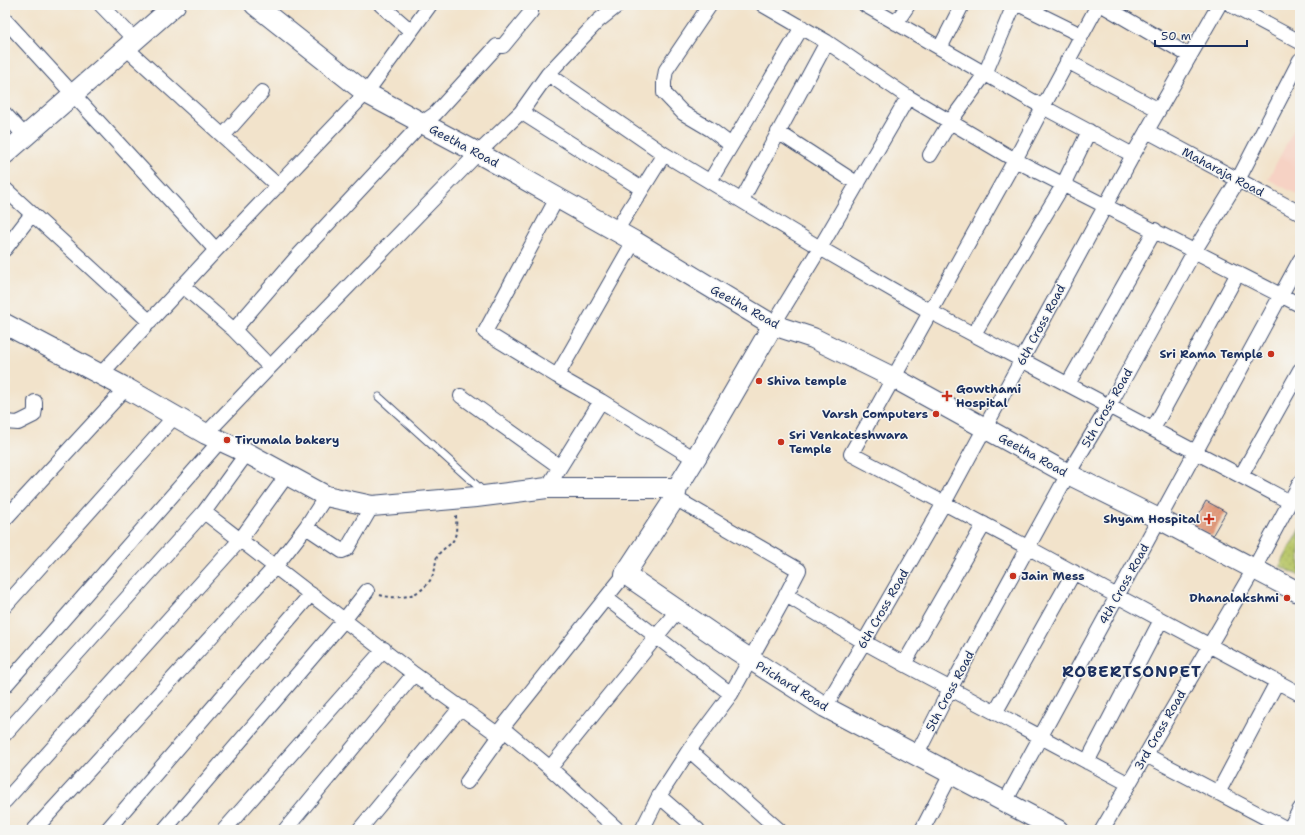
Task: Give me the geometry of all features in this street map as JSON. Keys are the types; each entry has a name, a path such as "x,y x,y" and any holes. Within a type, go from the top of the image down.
{"street":[{"path":"101,5 131,44 223,136 278,186"},
{"path":"5,154 175,5"},
{"name":"Geetha Road","path":"255,5 366,93 478,153 634,241 773,325 813,338 894,378 1068,474 1159,519 1300,593"},
{"path":"381,5 411,31"},
{"path":"100,375 216,250 366,93 430,5"},
{"path":"5,686 213,438 270,366 478,153 521,112 548,74 593,26 618,5"},
{"path":"710,5 666,70 664,93 683,113 710,129 731,145"},
{"path":"763,5 827,42 908,97 1015,160 1195,250 1300,305"},
{"path":"865,5 1043,107 1133,155"},
{"path":"896,23 908,5"},
{"path":"940,48 962,5"},
{"path":"930,155 950,122 985,74 1014,5"},
{"path":"1020,5 1081,35"},
{"path":"1098,5 1015,160 851,454 1300,694"},
{"path":"1102,5 1190,56"},
{"name":"6th Cross Road","path":"825,707 944,503 1133,155 1219,5"},
{"path":"1231,5 1300,42"},
{"path":"234,330 296,258 422,123 435,114 497,46 503,46 531,12"},
{"path":"5,20 216,250"},
{"path":"710,181 802,27"},
{"path":"742,200 827,42"},
{"name":"5th Cross Road","path":"916,756 950,689 1029,548 1068,474 1109,406 1195,250 1238,180 1300,60"},
{"path":"1068,61 1159,110"},
{"path":"548,74 664,154 820,248 931,312 1290,502"},
{"path":"223,136 262,92"},
{"path":"467,782 501,732 625,574 676,493 773,325 858,184 908,97"},
{"path":"521,112 642,189"},
{"path":"5,114 25,136"},
{"path":"974,334 1063,185 1089,131"},
{"name":"Maharaja Road","path":"1147,131 1300,213"},
{"path":"778,132 858,184"},
{"path":"616,231 664,154"},
{"path":"5,189 150,322"},
{"path":"557,198 485,332 695,459"},
{"path":"5,249 32,214"},
{"path":"1068,384 1155,230"},
{"path":"556,376 634,241"},
{"name":"4th Cross Road","path":"1005,802 1300,260"},
{"path":"1153,429 1238,273"},
{"path":"183,286 234,330 270,366"},
{"path":"5,324 126,388 174,417 213,438 247,453 326,496 372,506 488,496 548,488 676,493 799,570 731,694 689,750 658,796 642,830"},
{"path":"1240,476 1300,370"},
{"path":"5,519 126,388"},
{"path":"461,396 560,466"},
{"path":"548,488 601,401"},
{"path":"5,422 18,423 34,415 35,402"},
{"path":"5,606 174,417"},
{"path":"5,734 204,512 247,453"},
{"path":"5,801 240,540 287,475"},
{"name":"3rd Cross Road","path":"1102,830 1254,569 1300,483"},
{"path":"34,830 275,567 306,527 326,496"},
{"path":"306,527 342,551 347,549 372,506"},
{"path":"204,512 384,649 414,674 461,707 501,732 550,768 618,830"},
{"path":"904,664 984,524"},
{"path":"995,713 1074,572"},
{"name":"Prichard Road","path":"625,574 750,660 825,707 1058,830"},
{"path":"164,830 344,620 367,591"},
{"path":"107,830 311,594"},
{"path":"786,595 864,642 1129,784"},
{"path":"606,598 731,694"},
{"path":"550,768 677,611"},
{"path":"1087,762 1161,620"},
{"path":"224,830 384,649"},
{"path":"285,830 414,674"},
{"path":"1218,793 1277,682"},
{"path":"359,830 461,707"},
{"path":"689,750 779,830"},
{"path":"1146,755 1289,830 1300,810"},
{"path":"926,830 923,828 951,774"},
{"path":"658,796 698,830"}],"lane":[{"path":"379,397 488,496"}],"path":[{"path":"367,591 391,598 400,598 415,594 428,585 434,573 437,558 443,549 454,540 456,530 456,514 460,510"}],"shaded area":[{"path":"1300,118 1300,196 1268,179"}],"green space":[{"path":"1300,528 1300,576 1280,566"}],"building":[{"name":"Shyam Hospital","path":"1206,501 1226,512 1212,536 1193,525"}],"place":[{"name":"Sri Rama Temple","path":"1271,354"},
{"name":"Shiva temple","path":"759,381"},
{"name":"Gowthami Hospital","path":"947,396"},
{"name":"Varsh Computers","path":"936,414"},
{"name":"Tirumala bakery","path":"227,440"},
{"name":"Sri Venkateshwara Temple","path":"781,442"},
{"name":"Shyam Hospital","path":"1209,519"},
{"name":"Jain Mess","path":"1013,576"},
{"name":"Dhanalakshmi","path":"1287,598"}],"district":[{"name":"ROBERTSONPET","path":"1132,671"}]}
